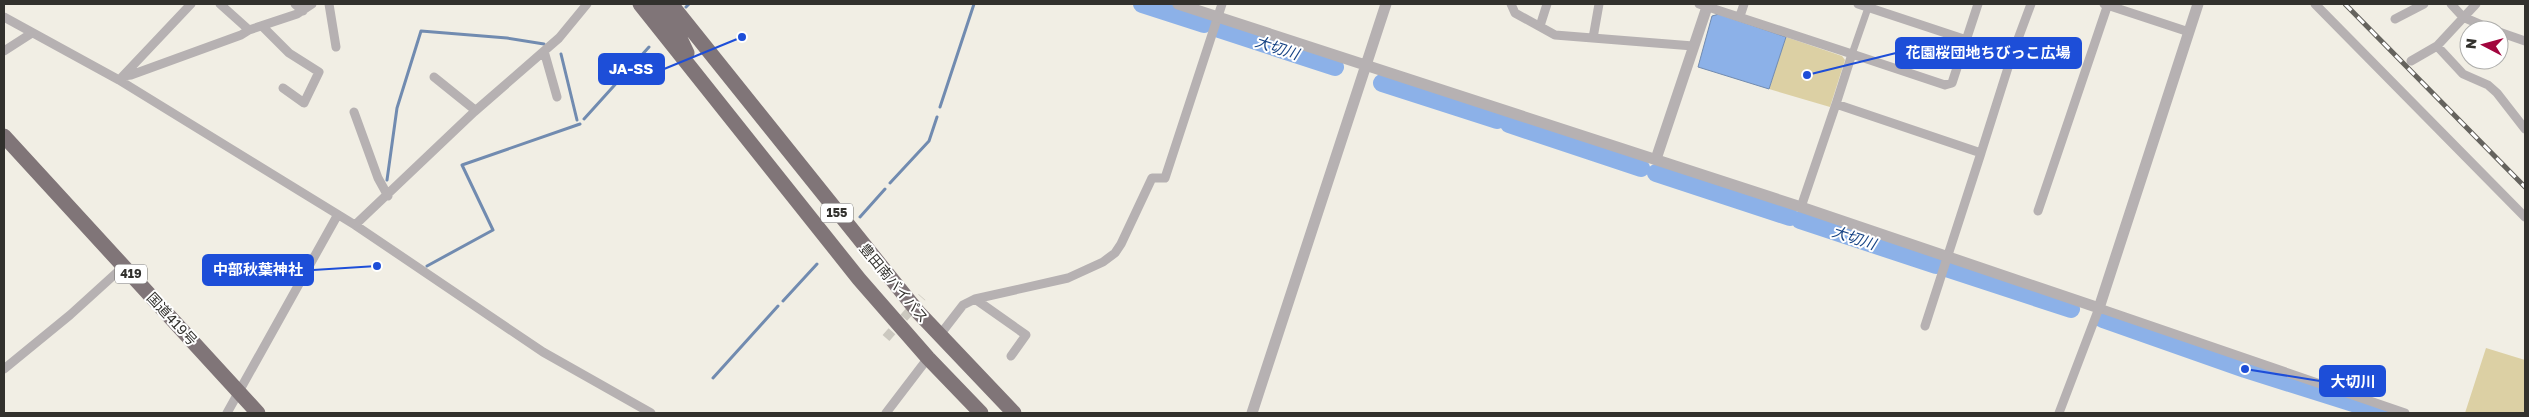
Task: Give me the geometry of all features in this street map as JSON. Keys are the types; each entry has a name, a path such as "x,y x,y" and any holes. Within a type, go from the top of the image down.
{"highway":[{"name":"豊田南バイパス","path":"640,4 859,279 977,412"},
{"name":"155","path":"656,4 678,34 701,81"},
{"name":"豊田南バイパス","path":"671,4 877,263 940,336 1014,413"},
{"name":"国道419号","path":"4,136 258,413"},
{"path":"976,375 999,413"}],"street":[{"path":"121,78 191,4"},
{"path":"220,4 249,30"},
{"path":"295,4 303,11"},
{"path":"121,78 303,11 312,4"},
{"path":"329,4 336,47"},
{"path":"355,225 388,196 475,110 568,29 587,4"},
{"path":"1178,4 1949,256 2404,413"},
{"path":"940,336 963,305 976,299 1068,278 1103,262 1115,253 1152,178 1165,178 1222,4"},
{"path":"1252,413 1386,4"},
{"path":"1511,4 1515,13 1555,35 1693,46"},
{"path":"1540,26 1546,4"},
{"path":"1593,38 1599,4"},
{"path":"1656,159 1705,4 1945,85 1952,83 1978,4"},
{"path":"1740,16 1744,4"},
{"path":"1858,4 1869,6 2012,55"},
{"path":"1925,326 2012,55 2031,4"},
{"path":"2038,211 2106,4 2189,32"},
{"path":"2058,413 2099,308 2198,4"},
{"path":"2314,4 2525,217"},
{"path":"2395,19 2424,4"},
{"path":"2451,4 2463,17 2470,20"},
{"path":"2411,61 2437,46 2476,4"},
{"path":"1801,207 1869,6"},
{"path":"4,17 121,78 337,216 355,225 543,352 651,413"},
{"path":"262,26 289,53 319,72 304,103 283,88"},
{"path":"4,51 32,33"},
{"path":"2509,35 2525,41"},
{"path":"2437,46 2463,74 2488,85 2497,93 2525,129"},
{"path":"544,51 557,97"},
{"path":"434,77 475,110"},
{"path":"1836,104 1981,153"},
{"path":"354,112 378,178 388,196"},
{"path":"227,413 337,216"},
{"path":"4,369 70,315 124,266"},
{"path":"976,299 1026,336 1011,356"},
{"path":"886,413 928,358"}],"shaded area":[{"path":"1786,37 1842,56 1845,60 1830,107 1769,89"},
{"path":"2486,348 2525,360 2525,413 2465,413"}],"water":[{"path":"1719,14 1786,37 1769,89 1698,67 1712,16"}],"waterway":[{"path":"686,7 689,4"},
{"path":"940,107 974,4"},
{"name":"大切川","path":"1142,4 1204,24"},
{"name":"大切川","path":"1219,29 1335,67"},
{"path":"387,180 397,108 421,31 507,38 544,44"},
{"path":"584,119 649,47"},
{"path":"561,54 577,120"},
{"name":"大切川","path":"1382,83 1497,120"},
{"path":"890,183 929,141 937,117"},
{"path":"427,266 493,230 462,165 580,124"},
{"name":"大切川","path":"1509,124 1641,168"},
{"name":"大切川","path":"1656,173 1790,217"},
{"path":"860,217 885,189"},
{"name":"大切川","path":"1800,220 1936,265"},
{"path":"783,301 817,264"},
{"name":"大切川","path":"1946,268 2071,309"},
{"path":"713,378 778,306"},
{"name":"大切川","path":"2103,319 2245,369 2385,413"}],"tunnel":[{"path":"886,338 922,297"}],"railway":[{"path":"2345,4 2525,187"}],"place":[{"name":"JA-SS","path":"742,37"},
{"name":"花園桜団地ちびっこ広場","path":"1807,75"},
{"name":"中部秋葉神社","path":"377,266"},
{"name":"大切川","path":"2245,369"}]}
